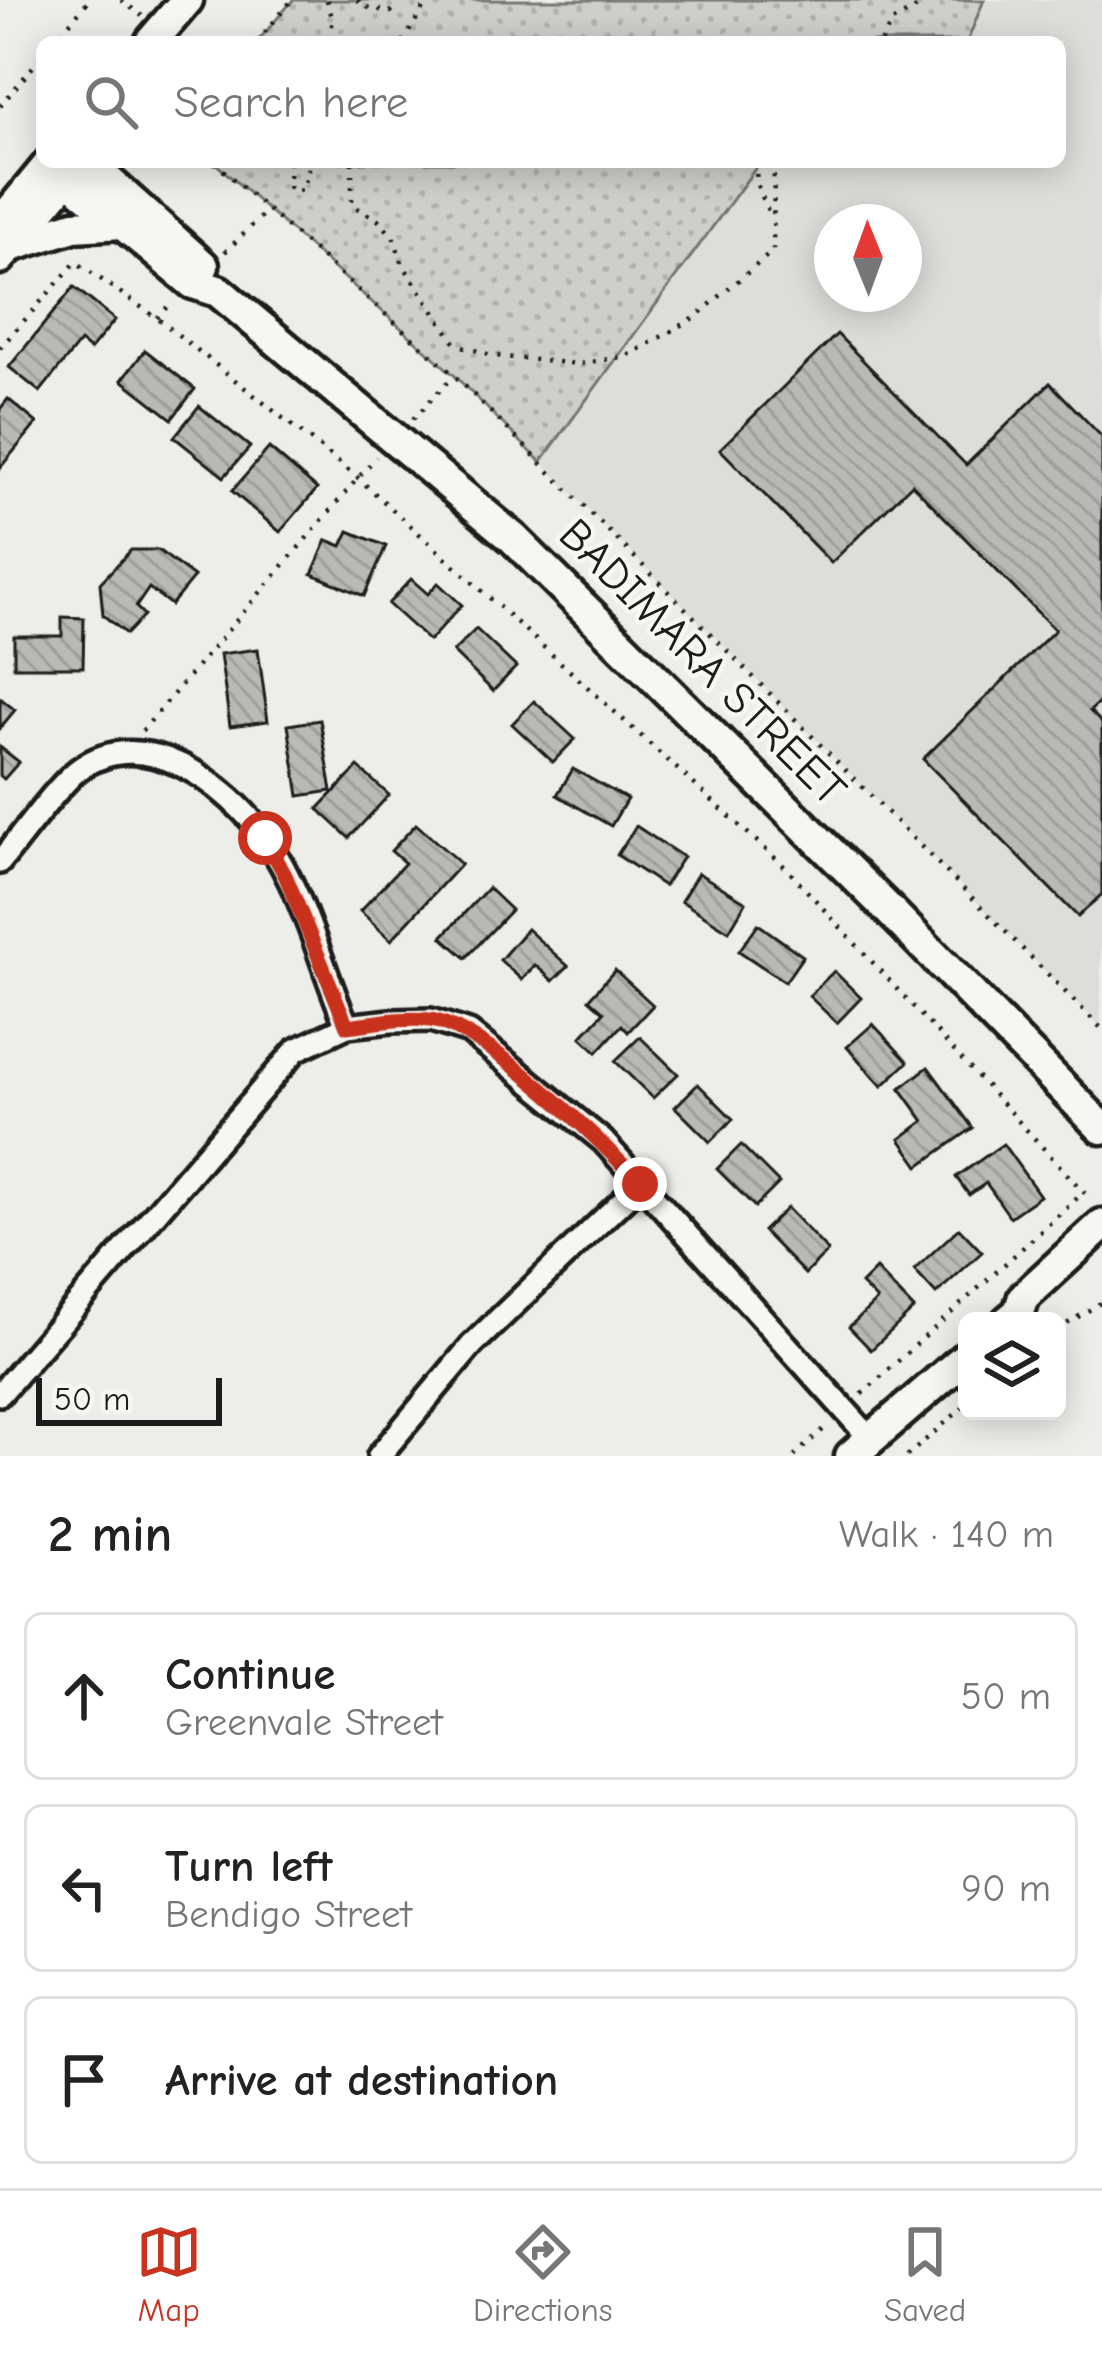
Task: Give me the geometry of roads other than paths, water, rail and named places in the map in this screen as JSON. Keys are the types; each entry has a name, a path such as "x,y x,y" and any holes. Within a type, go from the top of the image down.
{"main road":[{"path":"156,36 187,0"},
{"path":"183,36 213,0"},
{"path":"3,243 65,168"},
{"name":"BADIMARA STREET","path":"71,168 129,214 193,283 218,291 547,571 905,926 1100,1132"},
{"path":"3,243 129,214 131,168"},
{"path":"1016,1312 1024,1297 1102,1225"},
{"path":"1029,1312 1102,1252"},
{"path":"860,1447 958,1364"}],"street":[{"path":"0,862 78,770 123,754 148,753 182,764 228,799 265,838 286,877 347,1026"},
{"path":"0,1394 296,1050 347,1026 431,1020 469,1032 603,1142 846,1408 860,1447"},
{"path":"379,1456 472,1346 640,1184"}]}
